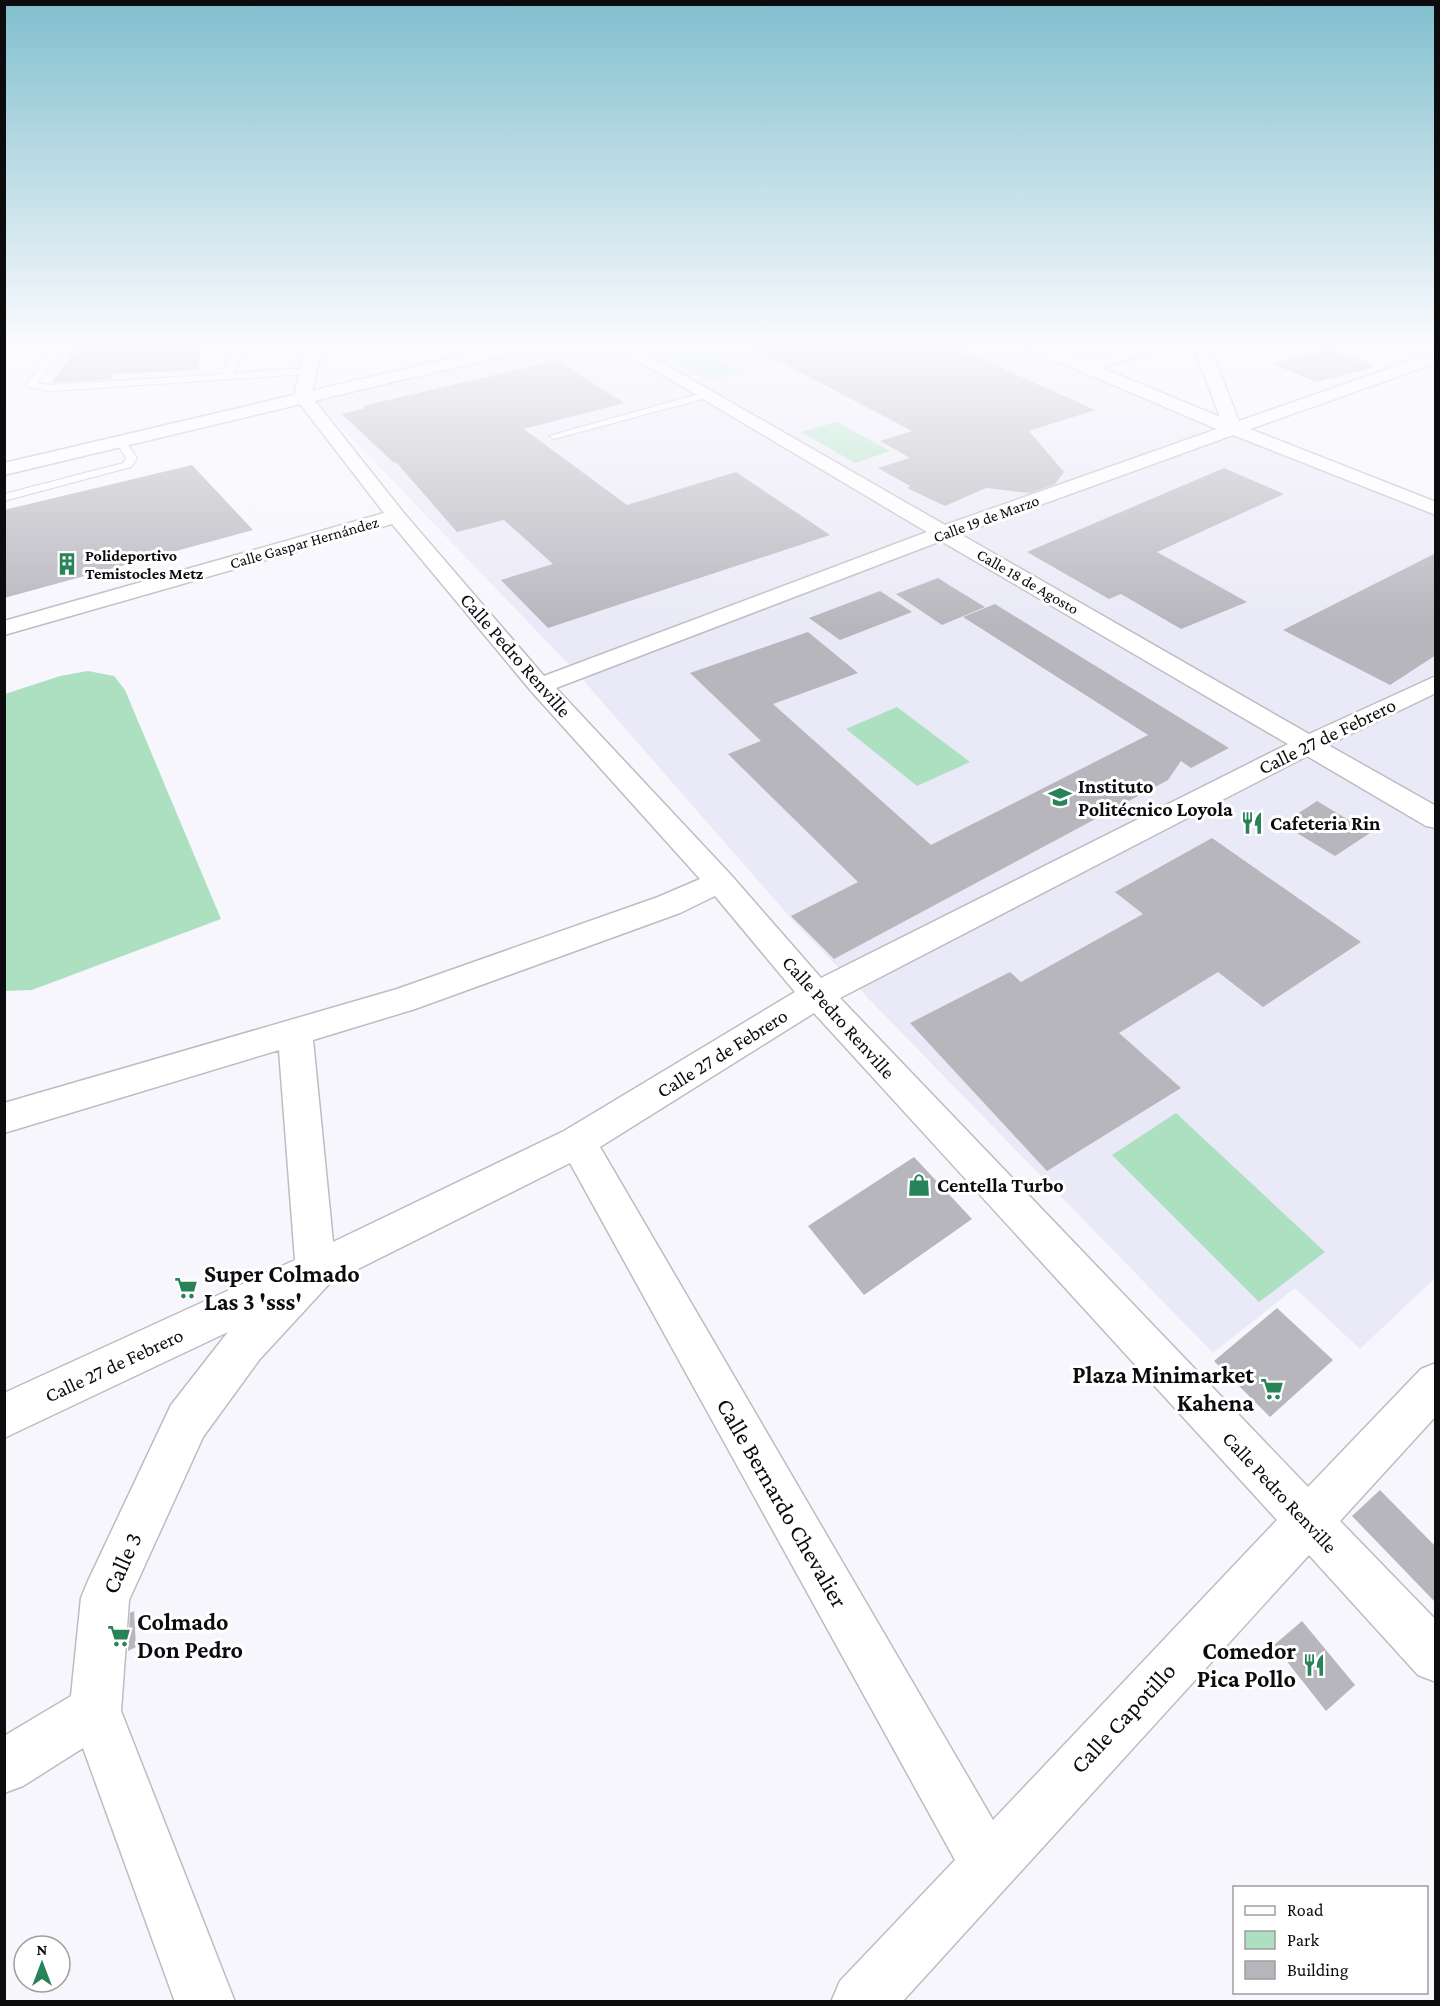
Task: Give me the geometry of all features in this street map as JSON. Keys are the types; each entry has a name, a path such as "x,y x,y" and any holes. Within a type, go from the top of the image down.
{"street":[{"path":"4,469 128,439"},
{"name":"Calle Pedro Renville","path":"343,439 396,516 540,686 720,882 817,995 1307,1522 1436,1657"},
{"name":"Calle 18 de Agosto","path":"783,439 1436,819"},
{"name":"Calle 19 de Marzo","path":"540,686 945,532 1206,439"},
{"path":"1258,439 1433,506"},
{"name":"Calle Gaspar Hernández","path":"4,628 396,516"},
{"name":"Calle 27 de Febrero","path":"4,1416 316,1270 577,1142 817,995 1307,745 1436,683"},
{"path":"4,1118 403,1000 669,904 720,882"},
{"path":"296,1032 316,1270"},
{"name":"Calle Bernardo Chevalier","path":"577,1142 987,1863"},
{"name":"Calle 3","path":"205,2001 95,1711 105,1598 187,1421 244,1345 316,1270"},
{"name":"Calle Capotillo","path":"861,2001 987,1863 1436,1384"},
{"path":"4,1767 95,1711"}],"lane":[{"path":"4,498 127,465 132,458 120,441"}],"shaded area":[{"name":"Instituto Politécnico Loyola","path":"352,439 1252,439 1435,515 1435,1278 1360,1349 1295,1288 1213,1353 795,923 576,672"}],"green space":[{"path":"813,439 867,439 890,451 855,463"},
{"path":"88,671 114,676 125,690 221,919 32,990 5,991 5,694 60,676"},
{"path":"897,707 970,762 917,786 846,729"},
{"path":"1176,1113 1325,1252 1259,1302 1112,1155"}],"building":[{"path":"368,439 537,439 627,505 736,472 830,535 548,628 501,580 553,564 504,520 457,532 396,462 394,463"},
{"path":"888,439 1035,439 1064,472 1055,484 1030,493 986,488 945,506 907,488 910,486 878,468 910,458 880,441"},
{"name":"Polideportivo Temistocles Metz","path":"192,465 253,530 4,598 4,510"},
{"path":"1224,468 1284,494 1157,552 1247,602 1181,629 1121,594 1109,599 1027,552"},
{"path":"1436,553 1436,655 1390,685 1283,630"},
{"path":"938,578 985,607 942,625 896,594"},
{"path":"880,591 912,612 840,640 809,618"},
{"path":"995,604 1229,748 1191,768 1181,761 1168,780 834,959 791,916 858,882 728,754 761,741 690,673 808,632 858,673 773,704 931,845 1148,735 963,617"},
{"path":"1317,801 1370,833 1335,856 1282,824"},
{"path":"1212,838 1361,942 1263,1007 1218,972 1119,1033 1181,1088 1047,1171 910,1023 1010,972 1021,982 1143,914 1115,892"},
{"path":"914,1157 972,1219 864,1295 808,1226"},
{"name":"Plaza Minimarket Kahena","path":"1277,1308 1333,1360 1270,1417 1214,1361"},
{"path":"1380,1490 1436,1547 1436,1603 1352,1516"},
{"path":"134,1611 136,1647 128,1651 130,1613"},
{"name":"Comedor Pica Pollo","path":"1302,1621 1355,1685 1326,1711 1274,1645"}],"place":[{"name":"Polideportivo Temistocles Metz","path":"67,564"},
{"name":"Instituto Politécnico Loyola","path":"1060,797"},
{"name":"Cafeteria Rin","path":"1252,823"},
{"name":"Centella Turbo","path":"919,1185"},
{"name":"Super Colmado Las 3 'sss'","path":"186,1288"},
{"name":"Plaza Minimarket Kahena","path":"1272,1389"},
{"name":"Colmado Don Pedro","path":"119,1636"},
{"name":"Comedor Pica Pollo","path":"1314,1665"}]}
